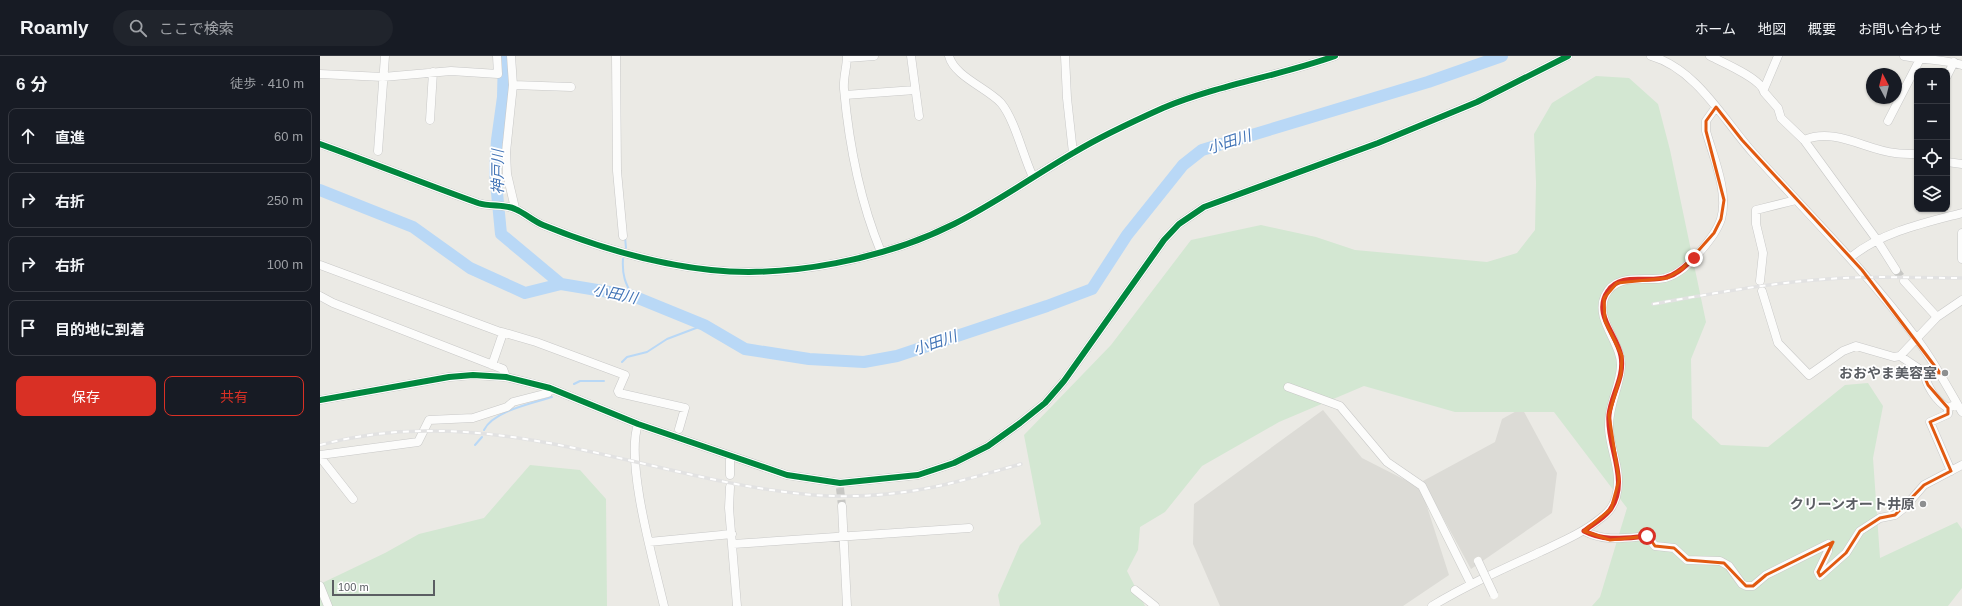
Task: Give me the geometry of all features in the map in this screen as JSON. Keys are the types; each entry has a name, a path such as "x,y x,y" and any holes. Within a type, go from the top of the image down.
{"street":[{"path":"378,151 385,56"},
{"path":"320,74 383,77 433,72 498,74 497,56"},
{"path":"511,56 513,85 506,152 507,174 512,208"},
{"path":"616,56 617,170 623,236"},
{"path":"874,56 847,57 845,95 859,186 881,252"},
{"path":"912,56 919,116"},
{"path":"949,56 955,67 996,98 1005,109 1033,177"},
{"path":"1065,56 1067,98 1073,153"},
{"path":"320,144 492,207 512,208 539,223 598,246 643,258 713,270 747,271 805,267 881,252 925,237 953,225 990,204 1073,153 1131,124 1182,101 1335,56"},
{"path":"320,400 449,377 473,375 506,377 550,388 638,424 730,457 787,475 840,485 918,475 947,465 988,446 1045,403 1064,381 1164,240 1179,224 1204,207 1407,131 1477,102 1568,56"},
{"path":"1651,56 1662,59 1676,67 1685,75 1716,107 1742,140 1796,200 1851,257 1917,338 1940,373 1962,412"},
{"path":"1662,59 1670,56"},
{"path":"1710,56 1751,78 1764,89 1764,92 1778,108 1781,118 1804,140 1877,240 1896,270"},
{"path":"1764,89 1778,56"},
{"path":"1904,56 1958,63"},
{"path":"1888,122 1920,59"},
{"path":"1950,72 1958,63"},
{"path":"430,120 433,72"},
{"path":"513,85 571,86"},
{"path":"845,95 915,90"},
{"path":"1432,606 1471,584 1584,531 1603,518 1610,509 1616,497 1619,480 1617,465 1610,439 1609,415 1621,374 1622,356 1605,321 1603,311 1604,298 1609,289 1617,283 1628,279 1667,278 1682,269 1694,258 1714,233 1721,219 1724,200 1706,131 1706,121 1716,107"},
{"path":"1804,140 1816,137 1834,137 1849,139 1894,153 1914,154"},
{"path":"1950,162 1962,164"},
{"path":"1760,280 1764,253 1756,224 1756,210 1796,200"},
{"path":"1851,257 1877,240 1916,225 1962,213"},
{"path":"1962,233 1962,259"},
{"path":"320,265 502,332 536,342 625,375 618,391 619,394 685,408 679,429"},
{"path":"1904,281 1937,317"},
{"path":"1762,291 1778,343 1809,375 1843,351 1856,346 1894,357 1900,356 1937,317 1962,300"},
{"path":"320,296 340,306 492,364 503,369 506,377"},
{"path":"492,364 502,332"},
{"path":"1900,356 1911,364 1925,371 1940,373"},
{"path":"1925,371 1924,377 1928,385 1944,406 1948,408"},
{"path":"1288,387 1340,406 1387,462 1422,486 1471,584"},
{"path":"353,499 320,456 418,442 429,420 473,418 507,407 513,402 548,393 550,388"},
{"path":"1948,408 1957,404"},
{"path":"1948,408 1948,414 1930,422 1951,471"},
{"path":"638,424 634,438 636,472 649,542 664,606"},
{"path":"730,457 730,475"},
{"path":"1584,531 1594,536 1610,540 1647,536 1655,546 1674,548 1687,560 1720,561 1724,563 1729,566 1742,584 1746,586 1753,586 1766,575 1828,544 1828,550 1818,572 1820,576 1846,553 1860,531 1880,518 1894,515 1924,485 1962,465"},
{"path":"730,487 729,508 737,606"},
{"path":"842,506 847,606"},
{"path":"733,544 969,528"},
{"path":"649,542 732,534"},
{"path":"1478,561 1494,595"},
{"path":"320,586 328,606"},
{"path":"1135,590 1155,606"}],"highlighted area":[{"path":"1716,107 1742,140 1862,270 1940,373 1922,371 1928,385 1948,408 1948,414 1930,422 1951,471 1924,485 1895,515 1880,518 1860,531 1846,553 1820,576 1818,572 1833,542 1766,575 1753,586 1746,586 1724,563 1687,560 1674,548 1655,546 1648,536 1610,540 1584,531 1611,509 1619,480 1609,415 1621,374 1622,356 1605,321 1604,298 1617,283 1667,278 1682,269 1714,233 1721,219 1724,200 1706,131 1706,121"}],"shaded area":[{"path":"1522,408 1557,473 1552,513 1471,569 1423,481 1495,442 1502,419"},
{"path":"1323,410 1362,458 1421,488 1449,575 1403,606 1220,606 1193,544 1194,504"}],"green space":[{"path":"1596,76 1629,78 1658,104 1670,150 1706,322 1691,359 1692,418 1721,445 1768,447 1845,385 1868,383 1883,406 1873,458 1880,558 1957,522 1962,529 1962,588 1948,606 1592,606 1600,597 1627,508 1554,412 1455,412 1364,386 1279,422 1202,466 1165,512 1140,527 1138,550 1127,571 1145,606 1000,606 998,595 1020,545 1041,524 1024,435 1111,345 1191,240 1261,225 1316,237 1355,250 1487,262 1517,253 1535,230 1536,183 1534,134 1552,103"},
{"path":"530,465 580,470 606,499 607,606 320,606 320,584 385,553 419,534 484,518"}],"waterway":[{"name":"神戸川","path":"504,56 503,97 497,140 495,172 501,234 561,284"},
{"name":"小田川","path":"320,190 413,227 470,268 525,293 561,284 633,296 704,325 745,349 809,359 864,362 897,356 1047,306 1092,289 1127,235 1183,165 1202,150 1428,82 1502,56"},
{"path":"625,237 626,248"},
{"path":"623,259 625,279 633,296"},
{"path":"622,362 627,357 647,352 667,339 704,325"},
{"path":"574,384 580,381 604,381"},
{"path":"484,430 489,423 504,413 552,397"},
{"path":"475,445 482,437"}],"tunnel":[{"path":"1896,270 1904,281"},
{"path":"840,488 842,506"}],"railway":[{"path":"1653,304 1748,288 1795,282 1873,277 1962,278"},
{"path":"320,445 386,433 426,431 475,433 572,447 716,480 765,489 828,496 874,495 919,490 956,482 1021,464"}],"cycle path":[{"path":"320,144 478,203 511,207 543,225 626,254 668,264 711,270 741,272 772,271 836,263 898,247 927,236 954,224 985,207 1096,140 1163,108 1205,93 1335,56"},
{"path":"320,400 449,377 473,375 506,377 550,388 638,424 787,475 840,483 918,475 954,463 988,446 1045,403 1064,381 1164,240 1179,224 1204,207 1378,143 1477,102 1568,56"}],"place":[{"name":"おおやま美容室","path":"1945,373"},
{"name":"クリーンオート井原","path":"1923,504"}],"route":[{"path":"1647,536 1610,540 1594,536 1584,531 1603,518 1610,509 1616,497 1619,480 1617,465 1610,439 1609,415 1621,374 1622,356 1605,321 1603,311 1604,298 1609,289 1617,283 1628,279 1645,280 1667,278 1682,269 1694,258"}]}
